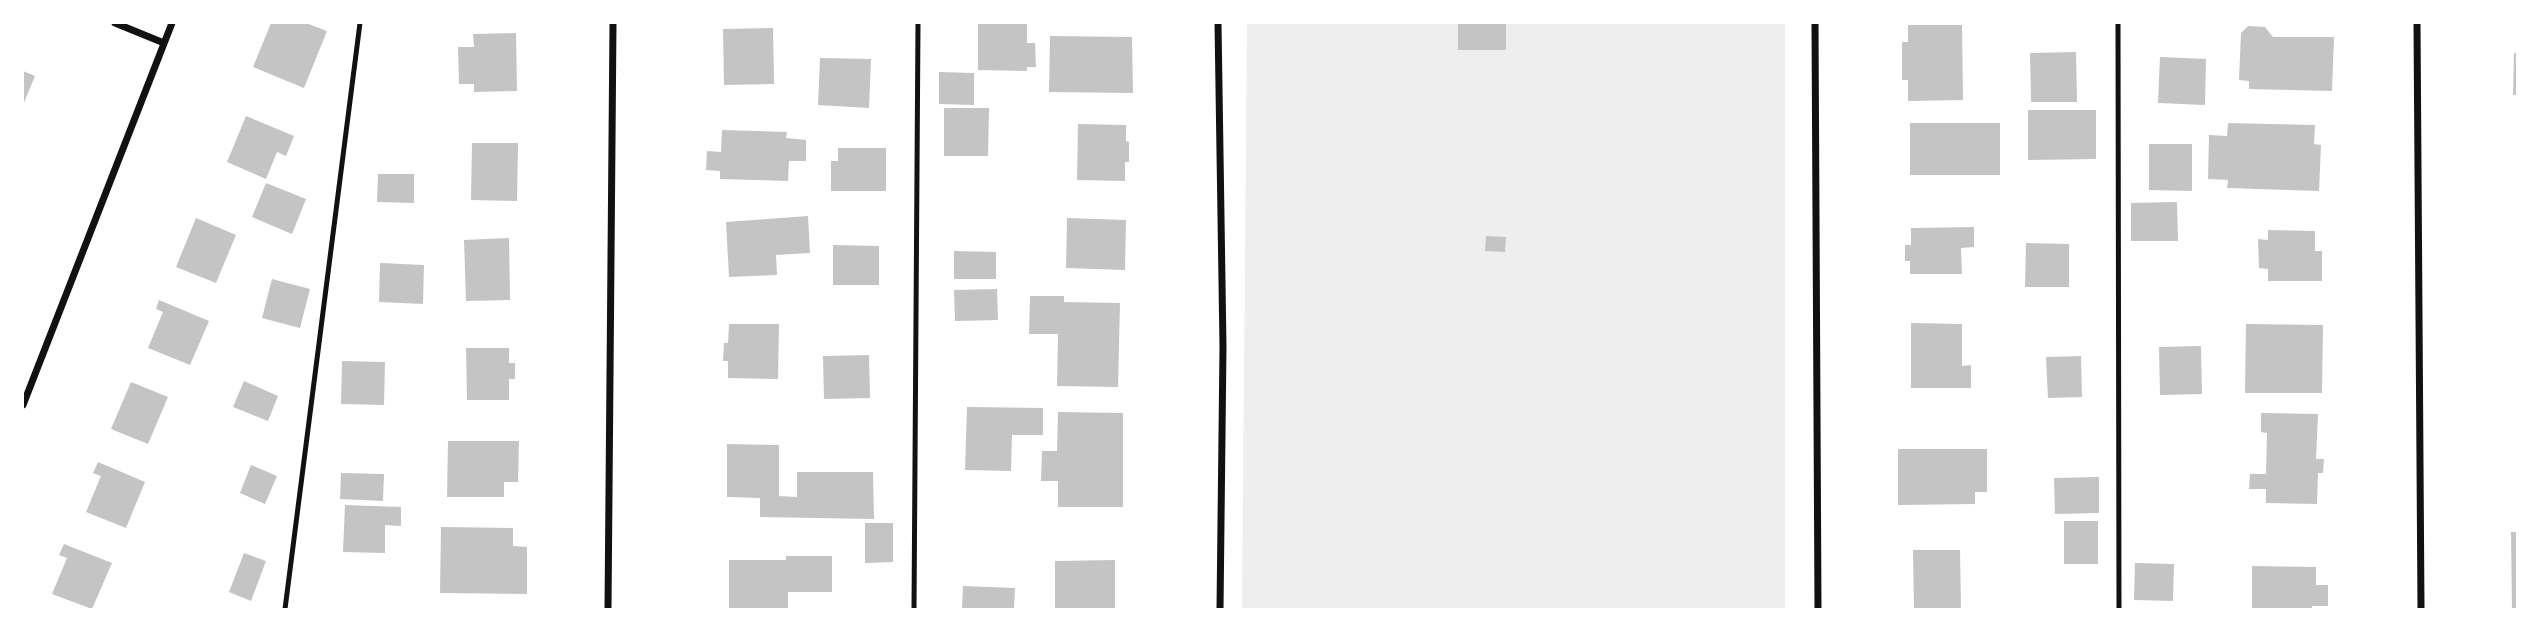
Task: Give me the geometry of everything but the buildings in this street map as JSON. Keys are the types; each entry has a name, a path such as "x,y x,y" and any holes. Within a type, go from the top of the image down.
{"street":[{"path":"115,23 164,43"},
{"path":"23,405 172,23"},
{"path":"608,609 612,23"},
{"path":"1218,23 1223,347 1220,609"},
{"path":"1815,23 1818,609"},
{"path":"2417,23 2421,609"}],"lane":[{"path":"285,609 360,23"},
{"path":"914,609 918,23"},
{"path":"2119,23 2119,609"}],"shaded area":[{"path":"1247,23 1785,23 1785,609 1242,609"}]}
